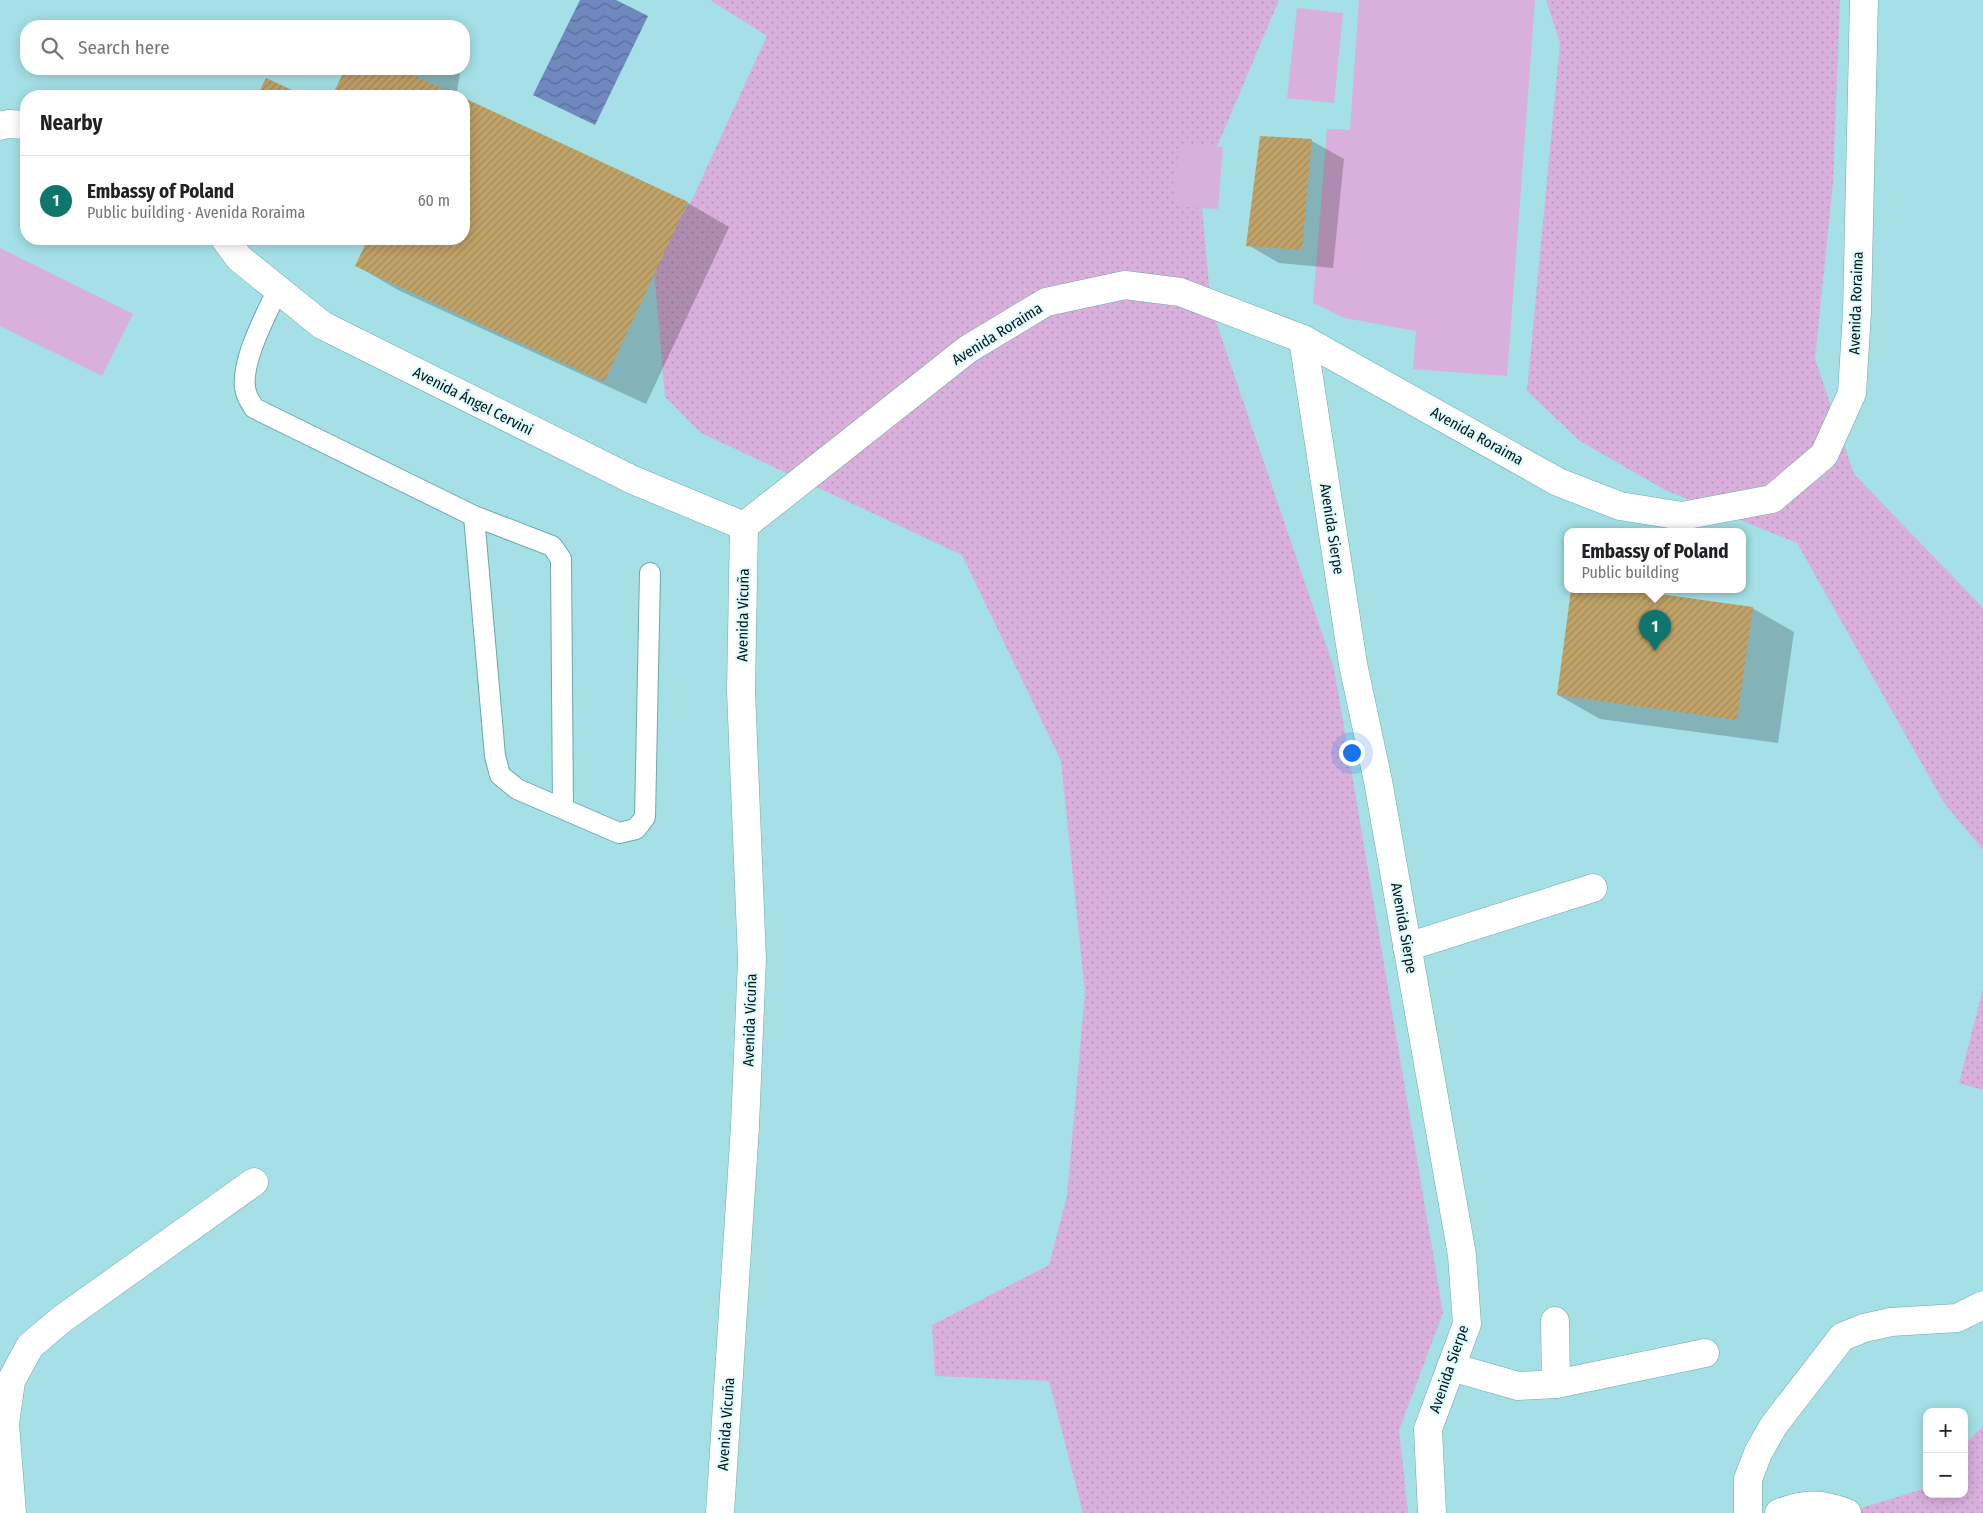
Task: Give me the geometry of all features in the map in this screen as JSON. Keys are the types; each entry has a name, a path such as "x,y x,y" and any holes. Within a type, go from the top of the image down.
{"street":[{"name":"Avenida Roraima","path":"744,526 968,349 1046,302 1125,285 1180,292 1303,338 1558,482 1620,506 1682,516 1772,499 1824,455 1852,393 1857,312 1864,0"},
{"path":"0,126 20,125"},
{"name":"Avenida Ángel Cervini","path":"229,245 239,258 322,325 633,480 744,526"},
{"name":"Avenida Sierpe","path":"1303,338 1353,664 1378,781 1462,1255 1467,1324 1428,1429 1432,1513"},
{"name":"Avenida Vicuña","path":"720,1513 745,1136 752,960 741,691 744,526"},
{"path":"1408,947 1593,888"},
{"path":"12,1513 5,1424 11,1381 30,1346 62,1318 254,1182"},
{"path":"1748,1513 1748,1479 1758,1453 1774,1425 1842,1337 1864,1328 1891,1322 1956,1318 1983,1305"},
{"path":"1555,1321 1556,1384"},
{"path":"1450,1367 1518,1386 1556,1384 1705,1353"},
{"path":"1780,1513 1800,1505 1836,1509 1847,1513"}],"lane":[{"path":"278,289 254,338 244,380 246,394 254,408 474,516 552,546 561,558 563,808"},
{"path":"474,516 494,756 500,775 517,789 619,833 636,829 644,817 650,573"}],"shaded area":[{"path":"710,0 1279,0 1200,187 1211,307 1334,668 1443,1313 1399,1430 1408,1513 1083,1513 1049,1381 935,1376 932,1325 1049,1265 1067,1196 1085,993 1061,761 962,555 701,433 665,397 653,257 692,200 767,36"},
{"path":"1359,0 1535,0 1507,376 1413,369 1416,331 1345,318 1313,303 1327,129 1350,130"},
{"path":"1546,0 1840,0 1833,182 1815,359 1854,474 1983,608 1983,850 1944,803 1797,543 1665,490 1580,441 1527,391 1560,43"},
{"path":"1297,8 1343,13 1334,103 1287,98"},
{"path":"1179,144 1223,147 1218,209 1174,206"},
{"path":"0,248 133,314 102,376 0,326"},
{"path":"1983,989 1983,1090 1959,1083"},
{"path":"1983,1426 1983,1513 1845,1513 1923,1489 1923,1498 1968,1498 1968,1441"}],"water":[{"path":"580,0 616,0 648,16 595,125 533,95"}],"building":[{"path":"342,75 415,75 446,90 335,90"},
{"path":"266,78 292,90 260,90"},
{"path":"470,101 688,202 604,382 355,266 365,245 470,245"},
{"path":"1260,136 1312,139 1302,250 1246,246"},
{"path":"1571,593 1653,593 1753,607 1737,720 1557,695"}],"place":[{"name":"Embassy of Poland","path":"1655,651"}]}
